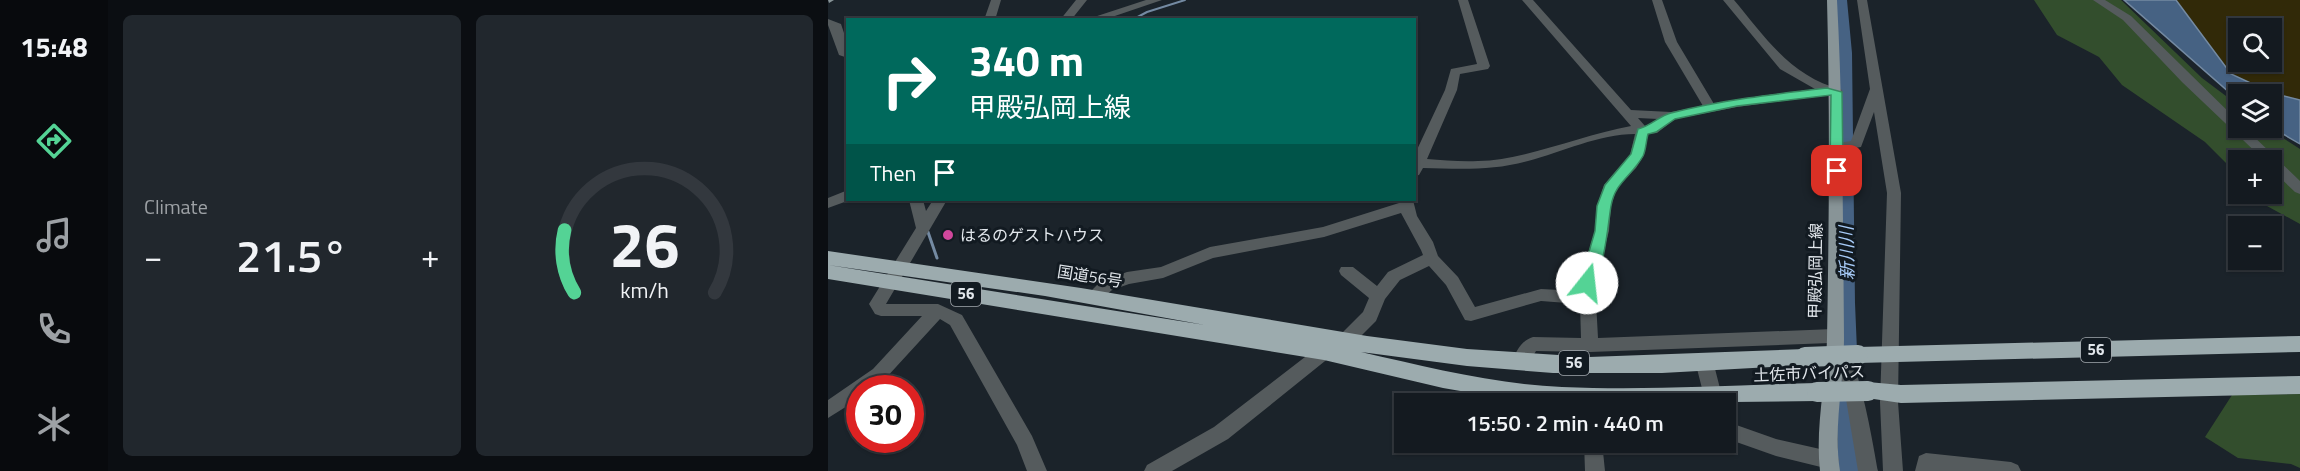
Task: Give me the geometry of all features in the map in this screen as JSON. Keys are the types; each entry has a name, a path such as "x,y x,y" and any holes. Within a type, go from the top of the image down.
{"highway":[{"name":"国道56号","path":"828,258 894,276 1324,352"},
{"name":"国道56号","path":"828,272 894,276 1093,297 1344,342"},
{"name":"土佐市バイパス","path":"1344,342 1520,363 1620,364 1858,355 1891,356 2300,344"},
{"name":"土佐市バイパス","path":"1324,352 1501,393"},
{"name":"土佐市バイパス","path":"1736,398 1817,392 1886,393 2300,385"}],"main road":[{"name":"甲殿弘岡上線","path":"1829,466 1827,449 1834,340 1837,147 1832,92 1832,0"}],"street":[{"path":"990,18 996,0"},
{"path":"1067,18 1082,0"},
{"path":"1097,18 1157,0"},
{"path":"1463,0 1484,66 1455,72 1451,90 1417,167 1479,165 1524,158 1591,138 1630,130 1652,130 1671,116"},
{"path":"1527,0 1642,131"},
{"path":"1657,0 1665,31 1688,74 1712,108"},
{"path":"1728,0 1784,66 1832,92"},
{"path":"1862,0 1894,190 1891,356 1886,393 1893,471"},
{"path":"2098,0 2127,18 2260,150"},
{"path":"828,22 835,24 846,53"},
{"path":"1837,147 1856,144 1876,90"},
{"path":"1627,114 1671,116 1712,108 1832,92"},
{"path":"1590,345 1587,283 1602,231 1604,206 1611,185 1637,155 1642,131"},
{"path":"2282,172 2300,189"},
{"path":"828,203 846,196"},
{"path":"916,201 922,226"},
{"path":"939,201 922,226 877,304 881,310 938,310 956,320 1025,442 1037,471"},
{"path":"1093,297 1106,286 1128,278 1163,272 1210,253 1324,232 1406,203 1411,220 1422,233 1431,258 1452,281 1471,315 1541,295 1587,298"},
{"path":"1154,471 1221,433 1324,352 1344,342 1370,316 1378,296 1394,276 1431,258"},
{"path":"1347,271 1378,296"},
{"path":"828,410 879,374 938,310"},
{"path":"1520,363 1526,349 1533,344 1834,340 1853,387 1868,471"},
{"path":"1704,361 1711,393"},
{"path":"1736,434 1806,456 1829,466"},
{"path":"1594,453 1595,471"},
{"path":"1925,471 1926,462 2011,471"}],"green space":[{"path":"2034,0 2121,0 2202,78 2228,98 2228,138 2282,138 2300,149 2300,224 2263,204 2282,204 2282,150 2228,150 2228,165 2205,142 2122,85 2099,57 2057,35"},
{"path":"2300,394 2300,468 2291,464 2238,458 2205,437 2232,395"}],"sand":[{"path":"2176,0 2300,0 2300,100 2282,96 2282,84 2253,84 2230,72 2282,72 2282,18 2228,18 2228,70"}],"water":[{"path":"2124,0 2176,0 2228,72 2253,84 2228,84 2228,91"},
{"path":"2282,96 2300,100 2300,144 2282,133"}],"waterway":[{"path":"1136,18 1185,0"},
{"name":"新川川","path":"1841,0 1845,53 1845,303 1850,471"},
{"path":"928,232 937,258"}],"place":[{"name":"はるのゲストハウス","path":"948,235"}],"route":[{"path":"1587,283 1602,231 1604,206 1611,185 1631,165 1637,155 1642,131 1652,130 1671,116 1737,103 1827,91 1837,92 1837,171"}]}
